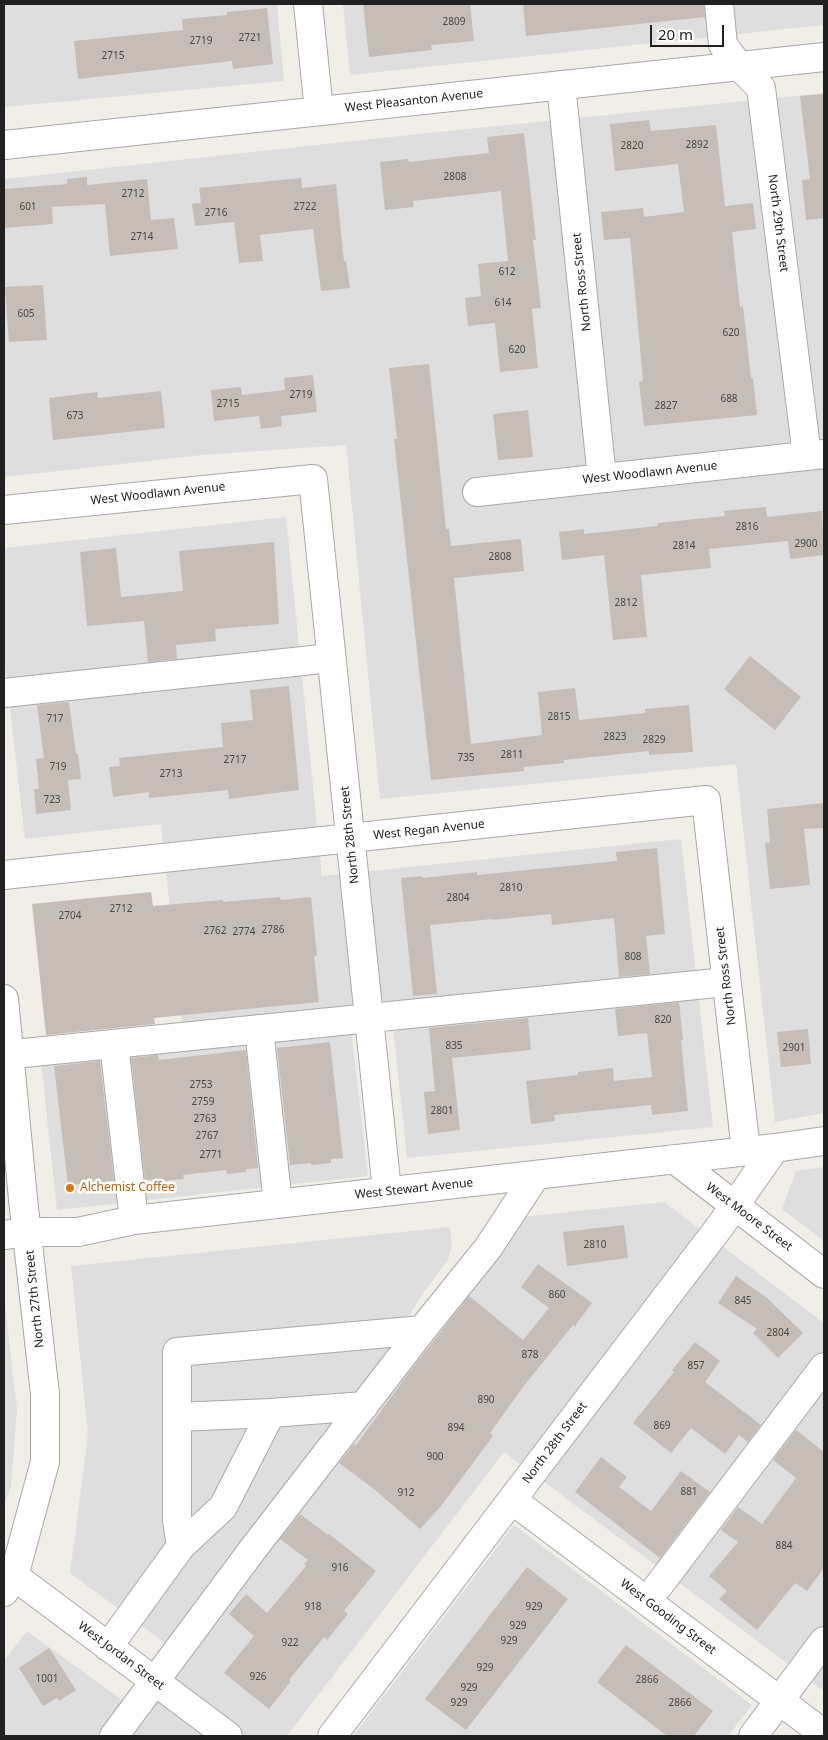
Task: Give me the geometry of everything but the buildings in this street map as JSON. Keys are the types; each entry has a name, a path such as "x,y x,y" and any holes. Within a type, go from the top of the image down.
{"street":[{"path":"308,4 319,111"},
{"name":"North 29th Street","path":"719,4 723,45 739,66 761,88 816,455"},
{"name":"West Pleasanton Avenue","path":"4,145 824,57"},
{"name":"North Ross Street","path":"561,85 602,478"},
{"name":"West Woodlawn Avenue","path":"477,492 816,455"},
{"name":"West Woodlawn Avenue","path":"4,510 313,479"},
{"name":"North 28th Street","path":"313,479 387,1192"},
{"path":"4,693 331,658"},
{"name":"North Ross Street","path":"706,800 746,1151"},
{"name":"West Regan Avenue","path":"4,875 706,800"},
{"path":"7,1055 726,982"},
{"name":"North 27th Street","path":"4,999 7,1055 23,1199 16,1233 45,1394 45,1462 9,1584"},
{"path":"258,1030 278,1204"},
{"path":"114,1044 134,1220"},
{"name":"West Stewart Avenue","path":"16,1233 78,1232 134,1220 824,1141"},
{"name":"North 28th Street","path":"332,1736 736,1206 775,1148"},
{"name":"West Moore Street","path":"674,1159 824,1274"},
{"path":"114,1736 253,1549 422,1330 488,1248 536,1175"},
{"path":"180,1546 177,1520 177,1352 422,1330"},
{"path":"647,1601 824,1367"},
{"path":"177,1417 271,1413 364,1406"},
{"path":"108,1647 180,1546 223,1507 271,1413"},
{"name":"West Gooding Street","path":"512,1500 824,1734"},
{"name":"West Jordan Street","path":"9,1584 108,1647 228,1736"},
{"path":"753,1736 824,1641"}],"shaded area":[{"path":"4,4 277,4 284,81 4,107"},
{"path":"343,4 824,4 824,25 350,75"},
{"path":"824,93 824,1113 775,1122 736,764 380,799 346,445 202,455 4,477 4,179 418,134"},
{"path":"286,517 322,876 681,839 713,1127 407,1158 390,1001 182,1023 161,824 25,839 4,657 4,548"},
{"path":"351,1027 368,1176 57,1210 41,1062"},
{"path":"824,1167 824,1241 782,1209 796,1171"},
{"path":"664,1202 824,1323 824,1691 504,1452 287,1736 4,1736 4,1661 27,1631 144,1716 512,1218"},
{"path":"450,1227 452,1245 448,1260 423,1293 388,1350 166,1644 70,1573 88,1435 71,1266"},
{"path":"4,1295 17,1410 11,1486 4,1505"},
{"path":"514,1525 752,1705 728,1736 353,1736"}],"place":[{"name":"Alchemist Coffee","path":"70,1188"}]}
